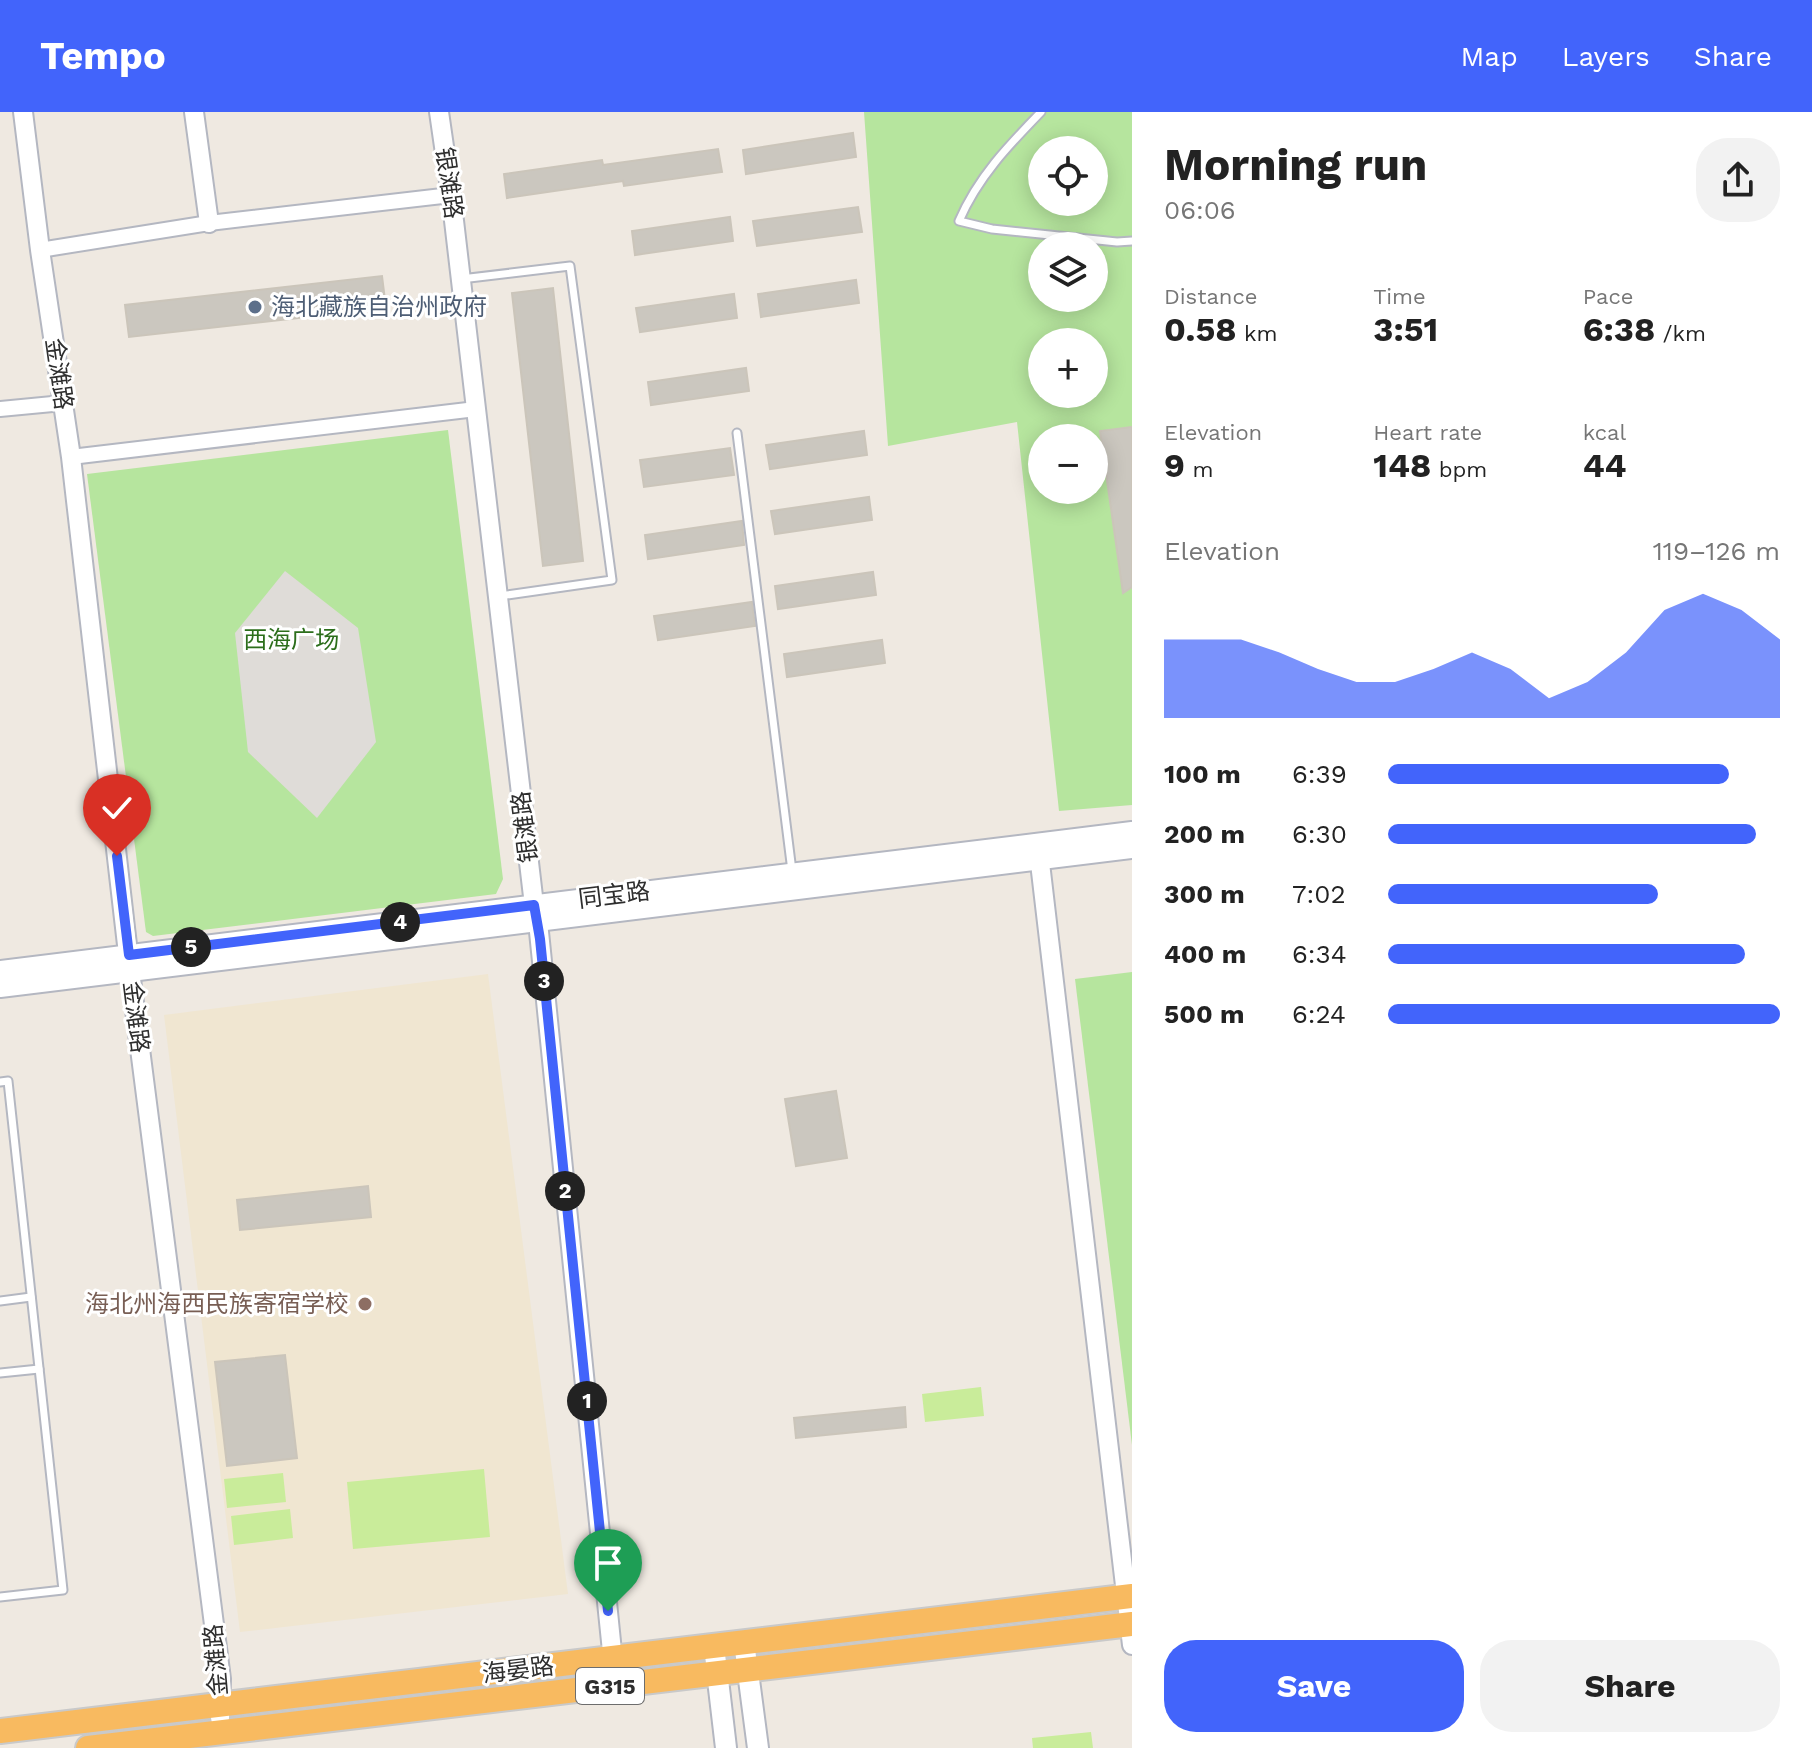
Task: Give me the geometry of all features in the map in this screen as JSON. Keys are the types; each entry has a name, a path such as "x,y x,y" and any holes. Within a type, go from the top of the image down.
{"highway":[{"name":"海晏路","path":"0,1731 1129,1597"},
{"name":"海晏路","path":"88,1748 748,1670 1131,1631"}],"main road":[{"name":"同宝路","path":"0,971 129,963 536,914 707,899 1039,851 1132,832"},
{"name":"同宝路","path":"536,914 792,873 1039,851 1132,848"},
{"name":"同宝路","path":"0,987 129,963"},
{"path":"744,1642 758,1748"},
{"path":"714,1646 726,1748"}],"street":[{"name":"金滩路","path":"23,112 71,457 129,963 221,1679 221,1733"},
{"path":"194,112 209,223"},
{"name":"银滩路","path":"439,112 536,914 616,1686"},
{"path":"40,250 209,223 451,195"},
{"path":"0,409 63,403"},
{"path":"71,457 476,409"},
{"path":"1039,851 1131,1631"}],"lane":[{"path":"1041,112 1002,151 971,193 959,221 992,229 1132,241"},
{"path":"461,279 570,266 612,580 498,596"},
{"path":"737,433 792,873"},
{"path":"0,1082 8,1081 63,1590 0,1597"},
{"path":"0,1301 31,1297"},
{"path":"0,1373 39,1369"}],"shaded area":[{"path":"285,571 358,628 376,742 317,818 248,752 235,633"},
{"name":"海北州海西民族寄宿学校","path":"488,974 568,1594 240,1632 164,1015"}],"green space":[{"path":"864,112 1132,112 1132,805 1059,811 1017,422 888,446"},
{"name":"西海广场","path":"448,430 503,879 496,894 153,936 146,932 87,474"},
{"path":"1132,972 1132,1445 1075,979"},
{"path":"981,1387 984,1416 925,1422 922,1394"},
{"path":"484,1469 490,1537 353,1549 347,1482"},
{"path":"283,1473 286,1502 227,1508 224,1479"},
{"path":"290,1509 293,1538 234,1545 231,1516"},
{"path":"1091,1732 1093,1748 1033,1748 1032,1738"}],"building":[{"path":"853,133 856,157 746,174 743,150"},
{"path":"718,149 722,172 624,186 623,181 507,198 504,174 602,160 603,165"},
{"path":"858,207 862,232 757,246 753,221"},
{"path":"730,217 733,241 635,255 632,231"},
{"name":"海北藏族自治州政府","path":"382,276 386,308 129,337 125,305"},
{"path":"856,280 859,303 761,317 758,294"},
{"path":"553,288 583,561 543,566 512,293"},
{"path":"734,294 737,318 640,332 636,308"},
{"path":"746,368 749,391 651,405 648,382"},
{"path":"1132,427 1132,587 1123,593 1108,487 1108,430"},
{"path":"864,431 867,455 770,469 766,445"},
{"path":"730,448 734,475 644,487 640,460"},
{"path":"869,497 872,520 775,534 771,511"},
{"path":"742,521 744,545 648,559 645,535"},
{"path":"873,572 876,595 778,609 775,586"},
{"path":"752,602 755,626 658,640 654,616"},
{"path":"882,640 885,663 787,677 784,654"},
{"path":"836,1091 847,1158 796,1166 785,1099"},
{"path":"368,1186 371,1217 240,1230 237,1200"},
{"path":"285,1355 297,1458 227,1466 215,1362"},
{"path":"905,1407 906,1427 796,1438 794,1418"}],"place":[{"name":"海北藏族自治州政府","path":"255,307"},
{"name":"海北州海西民族寄宿学校","path":"365,1304"}],"route":[{"path":"117,856 129,955 534,905 540,939 608,1611"}]}
